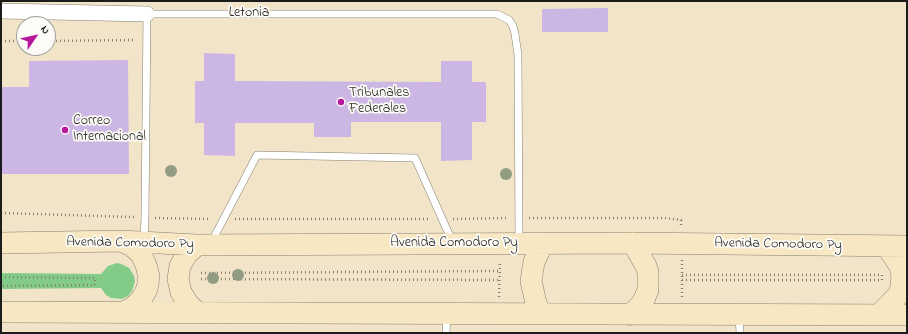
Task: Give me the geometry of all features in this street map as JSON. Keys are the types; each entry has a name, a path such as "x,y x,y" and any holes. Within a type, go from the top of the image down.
{"main road":[{"path":"1,231 83,242"},
{"name":"Avenida Comodoro Py","path":"1,243 121,241 203,245 633,243 886,247 907,246"},
{"path":"121,241 132,246 141,254 149,277 147,289 141,300 132,308 121,313"},
{"path":"541,314 536,303 531,281 534,262 543,243"},
{"path":"630,315 636,311 643,302 648,290 648,272 633,243"},
{"path":"198,313 188,304 181,292 178,279 180,266 187,254 203,245"},
{"path":"878,315 900,293 902,277 900,266 886,247"},
{"path":"1,312 198,313 447,324 499,314 630,315 740,324 878,315 907,315"}],"street":[{"name":"Letonia","path":"1,11 147,14"}],"lane":[{"name":"Letonia","path":"147,14 498,14 508,20 515,34 518,55 509,244"},
{"path":"144,243 147,14"},
{"path":"203,245 257,155 415,158 454,244"}],"path":[{"path":"56,41 147,40"},
{"path":"1,41 16,41"},
{"path":"498,218 509,244 500,271 499,314"},
{"path":"200,272 500,271"},
{"path":"682,275 882,275 882,280 682,280"},
{"path":"1,277 95,278 95,285 1,286"},
{"path":"65,285 66,278"},
{"path":"200,279 499,280"}],"green space":[{"path":"117,263 129,268 135,281 132,291 128,296 122,299 111,298 106,295 101,288 1,289 1,273 101,274 108,266"}],"building":[{"path":"608,8 608,32 542,32 542,9"},
{"name":"Tribunales Federales","path":"204,53 235,54 235,81 441,82 441,61 472,61 472,82 486,82 486,122 472,122 472,160 441,161 441,122 351,122 351,137 314,137 314,123 235,123 235,156 204,155 204,123 195,123 195,81 204,81"},
{"name":"Correo Internacional","path":"128,60 129,174 1,174 1,87 29,87 29,61"}],"place":[{"name":"Tribunales Federales","path":"341,102"},
{"name":"Correo Internacional","path":"65,130"}]}
